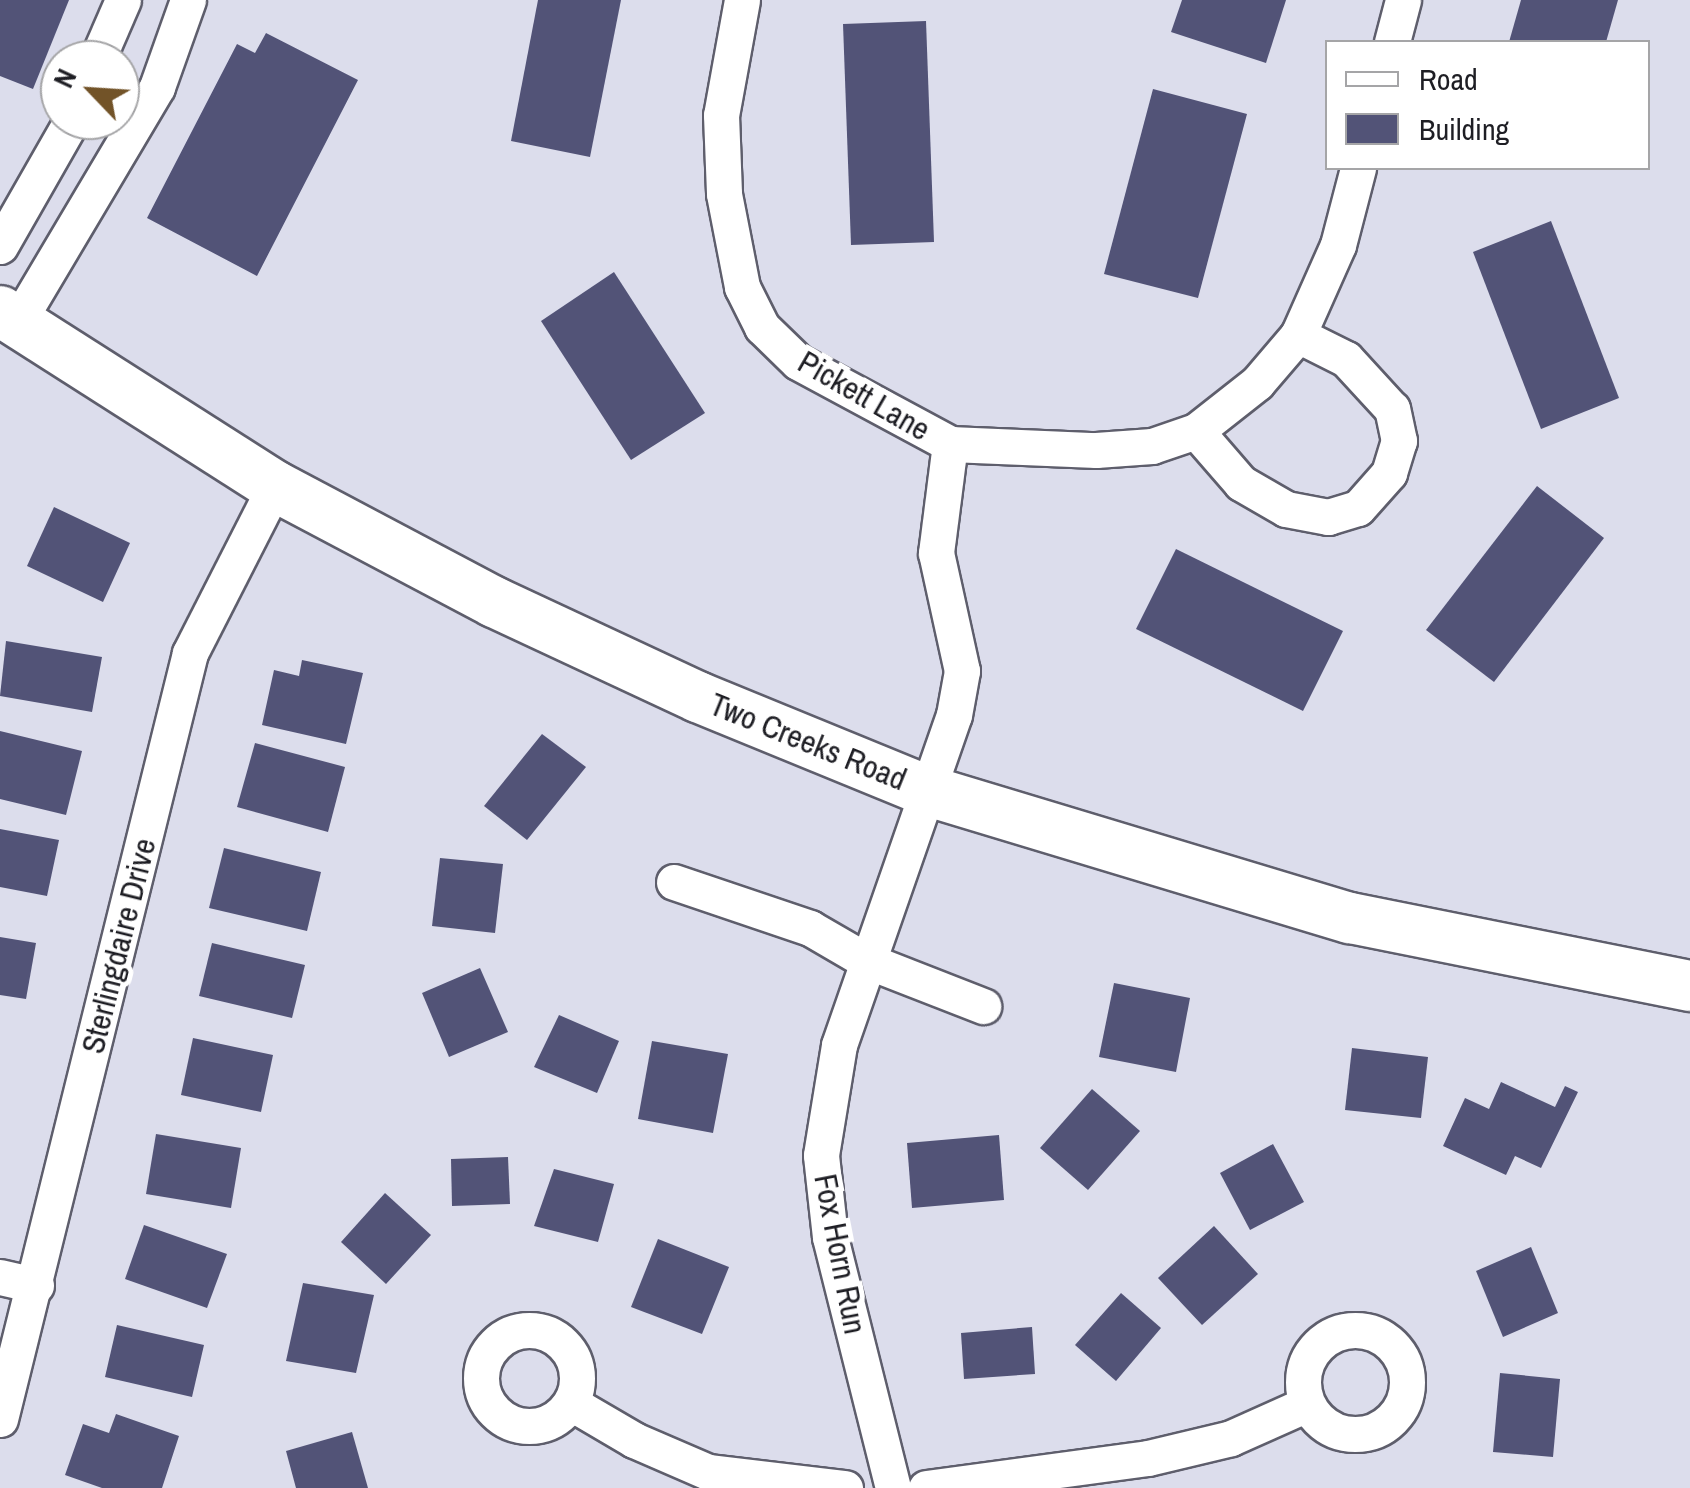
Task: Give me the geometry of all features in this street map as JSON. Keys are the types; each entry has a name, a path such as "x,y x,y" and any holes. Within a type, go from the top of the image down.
{"street":[{"path":"106,40 123,0"},
{"path":"9,317 157,87 188,0"},
{"name":"Pickett Lane","path":"742,0 721,115 724,194 742,287 762,327 798,362 950,444"},
{"path":"1393,40 1404,0"},
{"path":"0,246 61,140"},
{"path":"950,444 1096,450 1152,446 1196,431 1257,383 1298,335 1338,245 1357,170"},
{"name":"Two Creeks Road","path":"9,317 274,486 630,666 925,790 1350,918 1690,986"},
{"path":"1196,431 1241,483 1286,509 1328,516 1358,508 1389,473 1399,441 1392,409 1346,358 1298,335"},
{"name":"Fox Horn Run","path":"893,1488 830,1238 822,1156 839,1044 864,960 954,715 962,671 936,553 950,444"},
{"name":"Sterlingdaire Drive","path":"0,1419 190,653 274,486"},
{"path":"674,882 810,928 864,960 982,1006"},
{"path":"0,1277 36,1286"},
{"path":"571,1403 634,1440 708,1472 844,1488"},
{"path":"926,1488 1148,1458 1231,1438 1307,1404"}],"building":[{"path":"0,0 69,0 53,40 40,40 40,72 33,89 0,76"},
{"path":"538,0 621,0 590,157 511,141"},
{"path":"1182,0 1286,0 1266,63 1171,32"},
{"path":"1521,0 1618,0 1607,40 1510,40"},
{"path":"926,21 934,242 851,245 843,24"},
{"path":"266,33 358,80 257,276 147,218 237,44 255,53"},
{"path":"1153,89 1247,114 1198,298 1104,274"},
{"path":"1551,221 1619,398 1541,429 1473,252"},
{"path":"614,272 705,413 631,460 541,321"},
{"path":"1537,486 1604,538 1494,682 1426,630"},
{"path":"54,507 130,543 103,602 27,566"},
{"path":"1176,549 1343,631 1303,711 1136,629"},
{"path":"6,641 102,657 92,712 0,696"},
{"path":"302,660 363,673 346,744 262,725 274,670 299,676"},
{"path":"0,731 82,751 66,815 0,799"},
{"path":"542,734 586,767 527,840 484,806"},
{"path":"255,743 345,767 328,832 237,807"},
{"path":"0,829 59,840 47,896 0,887"},
{"path":"224,848 321,872 307,931 209,908"},
{"path":"440,858 503,864 495,933 432,926"},
{"path":"0,937 36,943 26,999 0,995"},
{"path":"212,943 305,965 292,1018 199,996"},
{"path":"480,968 508,1032 449,1057 422,993"},
{"path":"1114,983 1190,998 1176,1072 1099,1057"},
{"path":"559,1015 619,1041 597,1093 534,1067"},
{"path":"193,1038 273,1055 261,1112 181,1095"},
{"path":"652,1041 728,1054 713,1133 638,1119"},
{"path":"1352,1048 1428,1057 1421,1118 1345,1110"},
{"path":"1501,1082 1555,1107 1565,1086 1578,1092 1541,1168 1515,1156 1506,1175 1443,1146 1465,1098 1489,1109"},
{"path":"1092,1089 1140,1131 1088,1190 1040,1148"},
{"path":"156,1134 241,1148 231,1208 146,1194"},
{"path":"999,1135 1004,1200 912,1208 907,1143"},
{"path":"1273,1144 1304,1202 1250,1230 1220,1173"},
{"path":"508,1157 510,1204 452,1206 451,1159"},
{"path":"554,1169 614,1184 598,1242 534,1226"},
{"path":"385,1193 431,1235 386,1284 341,1242"},
{"path":"144,1225 227,1254 207,1308 125,1279"},
{"path":"1214,1226 1258,1274 1202,1325 1158,1278"},
{"path":"658,1239 729,1267 702,1334 631,1307"},
{"path":"1531,1247 1558,1313 1503,1337 1476,1271"},
{"path":"303,1283 374,1295 356,1373 286,1361"},
{"path":"1121,1293 1161,1328 1116,1381 1075,1345"},
{"path":"117,1325 204,1345 192,1397 105,1377"},
{"path":"1032,1327 1035,1374 964,1379 961,1333"},
{"path":"1500,1373 1560,1379 1553,1457 1493,1452"},
{"path":"116,1414 179,1436 162,1488 102,1488 65,1475 83,1424 109,1433"},
{"path":"352,1432 368,1488 296,1488 286,1451"}]}
